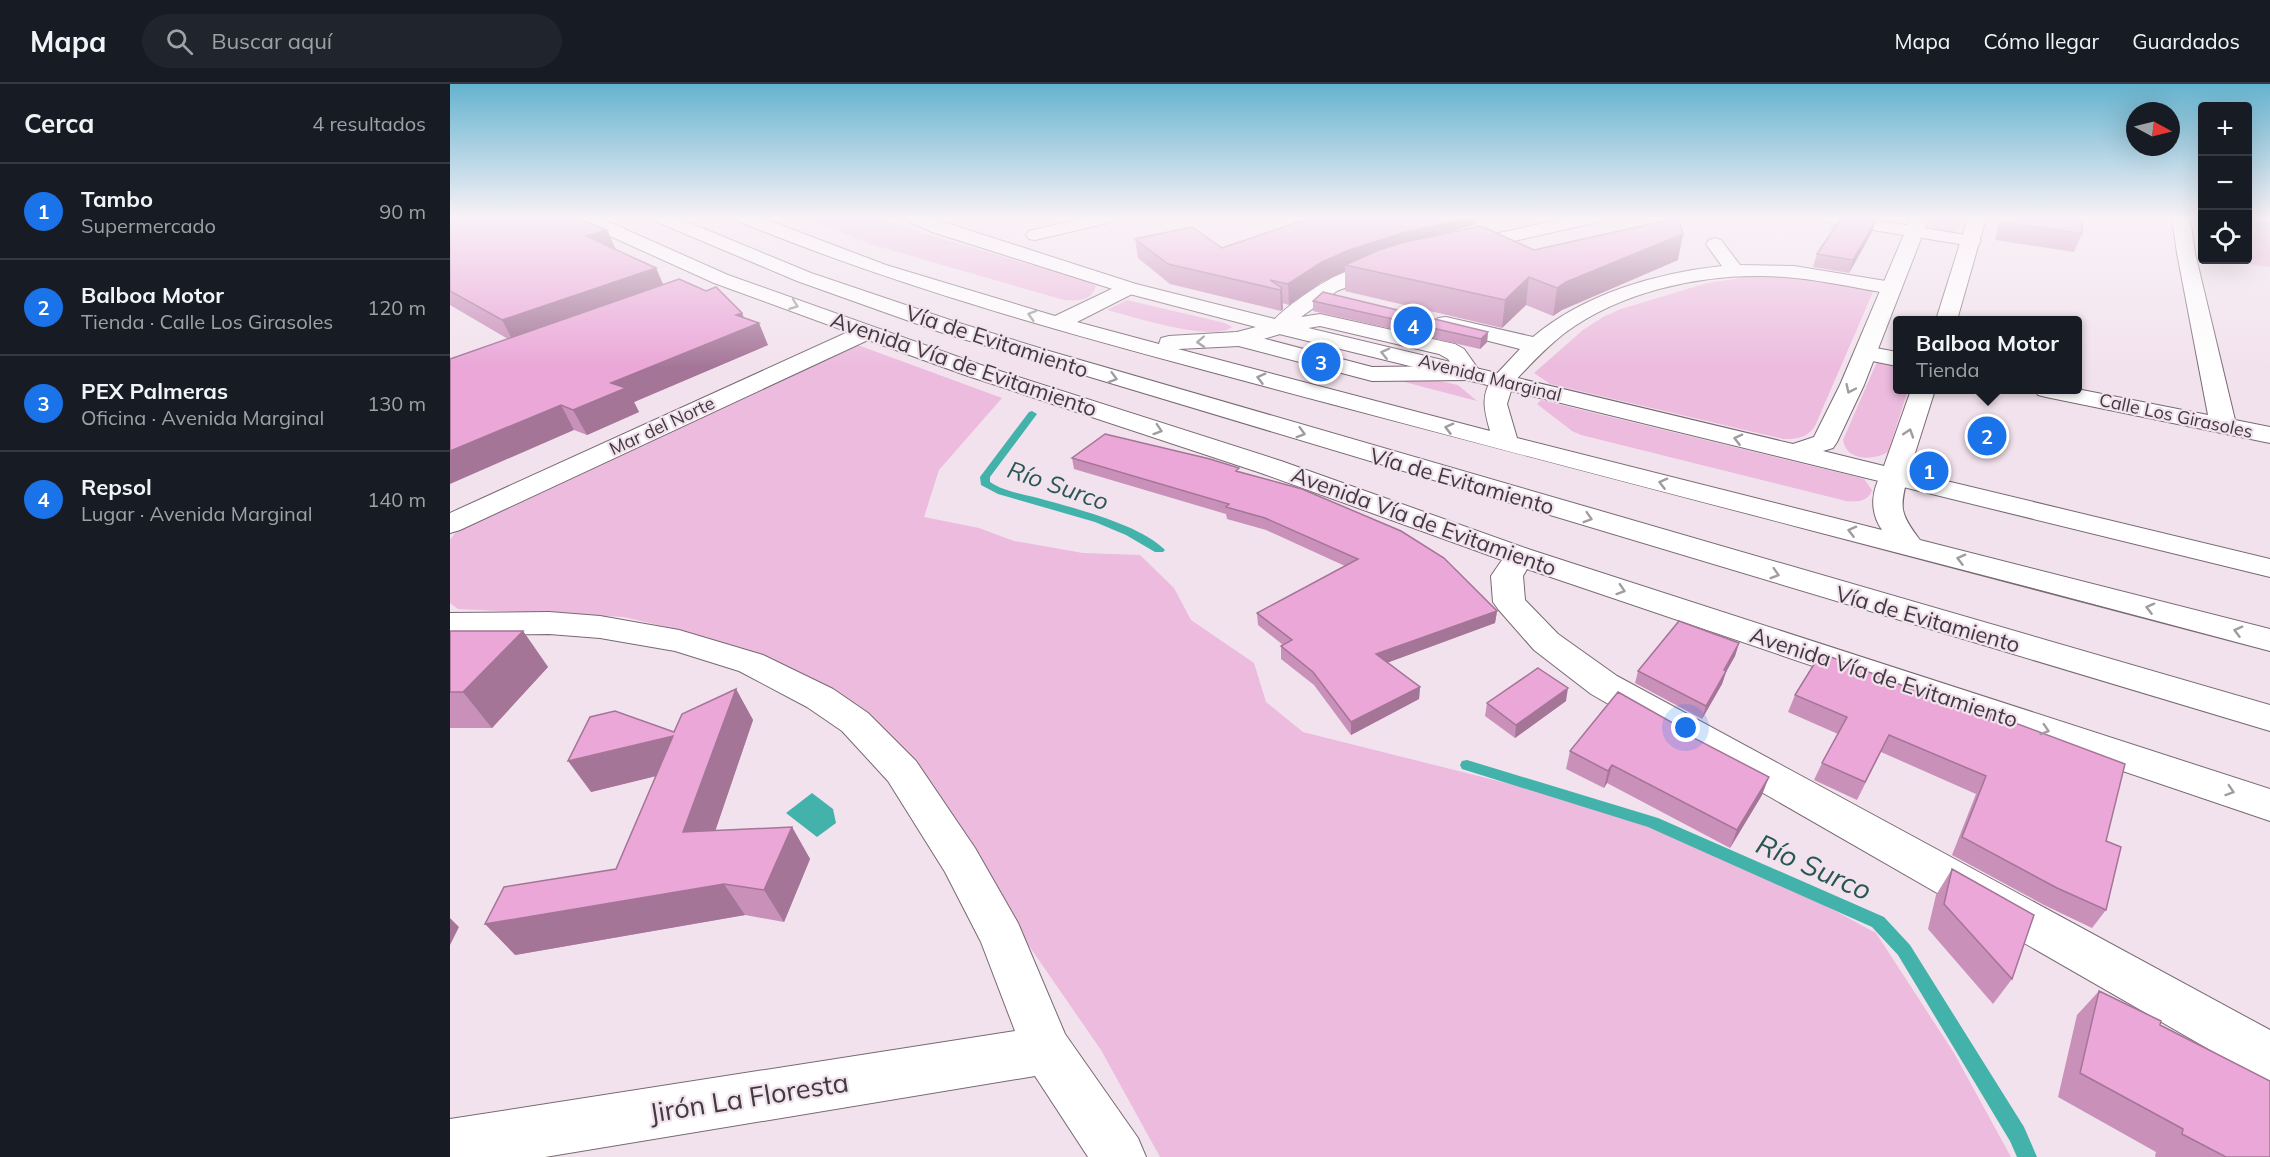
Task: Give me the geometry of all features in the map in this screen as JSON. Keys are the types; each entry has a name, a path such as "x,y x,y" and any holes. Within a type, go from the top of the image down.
{"main road":[{"name":"Avenida Vía de Evitamiento","path":"697,268 983,374 1271,467 1520,556 2270,805"},
{"name":"Vía de Evitamiento","path":"783,268 938,324 1041,356 2270,718"},
{"name":"Vía de Evitamiento","path":"880,268 1058,323 1328,396 2270,640"},
{"name":"Avenida Marginal","path":"1066,268 1129,288 1279,327 2270,568"},
{"path":"1279,327 1291,313 1372,268"},
{"path":"1795,452 1824,442 1865,353 1900,268"},
{"path":"1948,316 1963,268"},
{"path":"2189,268 2223,425"},
{"path":"1506,443 1495,404 1502,381 1533,347 1586,310 1638,290 1689,277 1735,271 1787,272 1892,288"},
{"path":"694,289 721,279"},
{"path":"1058,323 1129,288"},
{"path":"1320,320 1345,304 1322,294"},
{"path":"1135,344 1239,339 1279,327 1320,320 1447,349 1456,354 1469,373"},
{"path":"1431,320 1524,342 1533,347"},
{"name":"Mar del Norte","path":"452,524 867,332"},
{"path":"1239,339 1372,374 1469,373"},
{"path":"1865,353 1893,358"},
{"path":"1328,396 1372,374"},
{"path":"1909,545 1887,514 1885,503 1922,394"},
{"name":"Calle Los Girasoles","path":"2066,394 2270,435"},
{"path":"1520,556 1507,576 1509,602 1546,642 1604,685 2270,1057"},
{"path":"450,624 549,623 600,627 679,641 751,663 820,698 855,722 902,771 960,860 1002,937 1047,1050 1119,1157"},
{"name":"Jirón La Floresta","path":"450,1146 544,1143 1047,1050"}],"shaded area":[{"path":"953,268 1043,268 1087,281 1096,286 1088,297 1079,300 1064,300"},
{"path":"1762,275 1798,277 1865,288 1873,292 1815,426 1805,435 1783,439 1550,384 1534,373 1583,330 1621,309 1707,283"},
{"path":"1127,300 1225,323 1232,327 1222,331 1208,332 1190,330 1107,310"},
{"path":"855,344 1002,398 939,470 924,517 979,528 1014,541 1083,553 1140,555 1174,588 1191,620 1254,663 1266,702 1303,732 1550,794 1678,837 1789,886 1876,933 1954,1053 2011,1157 1160,1157 1101,1050 987,885 939,793 882,727 816,685 748,651 687,632 624,617 458,609 450,603 450,540 461,525"},
{"path":"1877,362 1893,363 1893,394 1907,394 1888,452 1875,457 1861,457 1849,452 1843,440"},
{"path":"1393,379 1435,380 1458,385 1477,401"},
{"path":"1541,400 1853,476 1864,479 1872,490 1865,499 1846,501 1581,435 1572,431 1537,404"},
{"path":"812,793 833,809 836,823 817,837 786,813"}],"building":[{"path":"450,268 656,268 502,320 450,291"},
{"path":"1186,268 1313,268 1288,284 1270,280 1282,288 1280,290"},
{"path":"1359,268 1600,268 1557,288 1529,277 1505,300"},
{"path":"679,279 706,291 716,287 742,313 736,315 759,323 611,383 626,388 573,410 561,405 450,451 450,359"},
{"path":"1323,292 1488,332 1481,339 1313,301"},
{"path":"1105,434 1239,468 1236,471 1302,489 1401,531 1444,558 1497,611 1376,654 1420,687 1351,722 1313,672 1281,646 1292,640 1257,613 1358,559 1265,518 1226,507 1229,504 1072,458"},
{"path":"1679,621 1739,643 1706,706 1638,671"},
{"path":"450,631 523,631 463,692 450,692"},
{"path":"1821,653 1989,720 1991,714 2125,764 2106,841 2121,847 2106,910 2057,888 1962,837 1986,776 1889,735 1865,782 1822,763 1847,717 1795,695"},
{"path":"1538,668 1568,688 1516,725 1487,703"},
{"path":"736,689 683,832 792,827 764,890 724,884 485,924 504,887 616,869 673,736 568,761 590,717 615,711 674,732 682,714"},
{"path":"1618,692 1689,732 1688,735 1769,777 1737,830 1612,765 1608,771 1570,751"},
{"path":"1952,869 2034,915 2012,979 1944,904"},
{"path":"2099,991 2161,1021 2160,1025 2270,1081 2270,1157 2226,1157 2182,1134 2183,1129 2080,1073"}],"waterway":[{"name":"Río Surco","path":"1032,414 985,477 985,483 1001,492 1115,526 1159,550"},
{"name":"Río Surco","path":"1467,765 1653,822 1878,922 1904,950 2017,1134 2027,1157"}],"place":[{"name":"Repsol","path":"1413,326"},
{"name":"PEX Palmeras","path":"1321,362"},
{"name":"Balboa Motor","path":"1987,436"},
{"name":"Tambo","path":"1929,471"}]}
